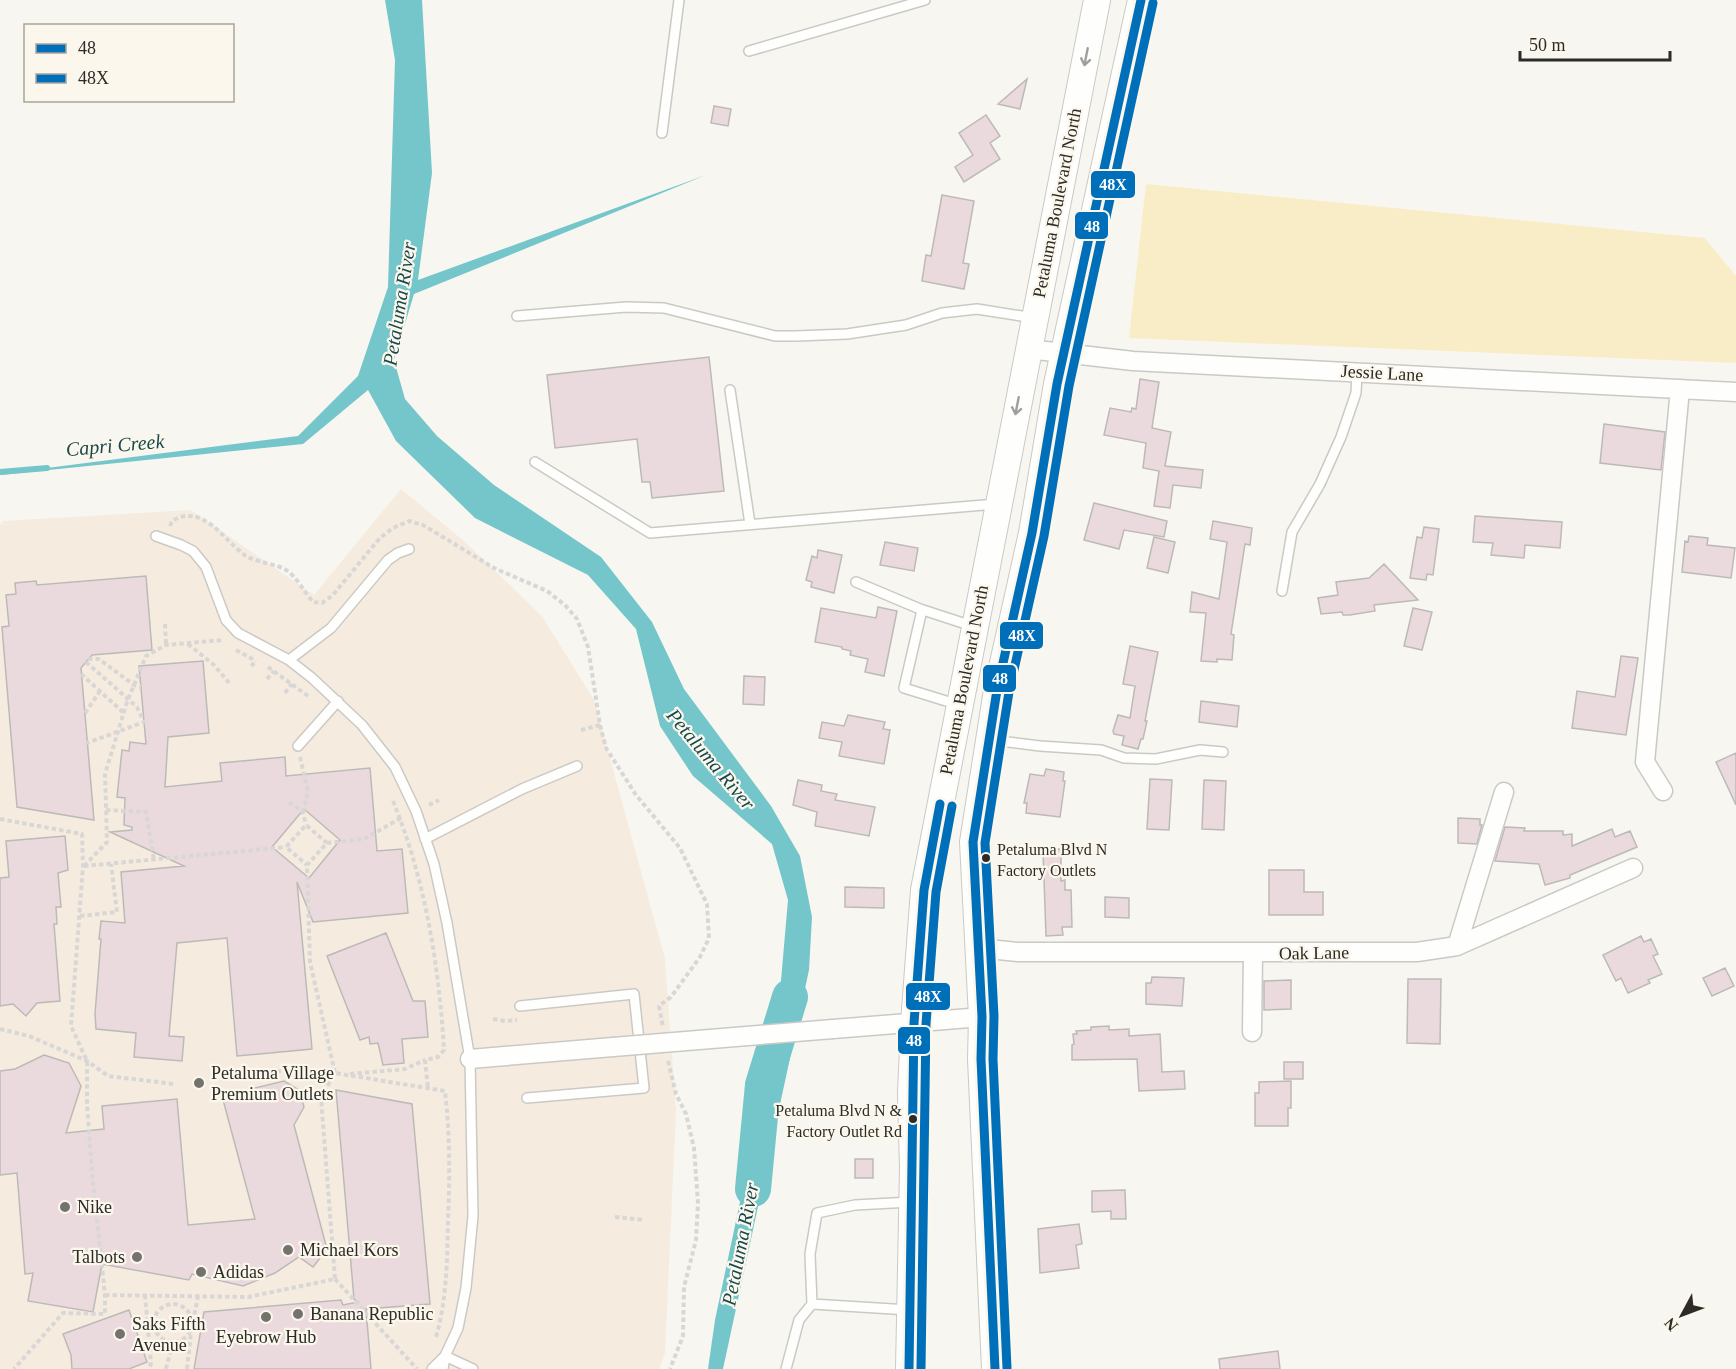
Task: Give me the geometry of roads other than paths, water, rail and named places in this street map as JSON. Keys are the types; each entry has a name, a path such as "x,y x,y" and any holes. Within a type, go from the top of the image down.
{"main road":[{"name":"Petaluma Boulevard North","path":"909,1369 911,1093 924,890 1097,0"},
{"name":"Petaluma Boulevard North","path":"995,1369 973,842 997,690 1032,533 1064,354 1141,0"}],"street":[{"name":"Jessie Lane","path":"1028,349 1133,361 1736,392"},
{"path":"1663,791 1645,762 1680,389"},
{"path":"1457,946 1504,792"},
{"name":"Oak Lane","path":"979,948 1018,952 1253,954 1417,952 1457,946 1633,868"},
{"path":"1252,1032 1253,954"},
{"path":"470,1059 982,1017"}],"lane":[{"path":"662,133 679,0"},
{"path":"749,51 926,0"},
{"path":"517,316 626,307 664,308 775,336 847,334 906,325 942,313 977,309 1034,318"},
{"path":"1282,591 1293,532 1320,484 1341,437 1356,393 1357,372"},
{"path":"730,390 750,524"},
{"path":"535,462 650,533 998,504"},
{"path":"156,536 193,551 206,567 226,620 238,633 289,660 363,725 395,767 416,811 434,864 447,923 470,1059 473,1216 466,1288 458,1328 445,1356 443,1369"},
{"path":"289,660 332,628 388,560 409,549"},
{"path":"856,582 922,610 974,626"},
{"path":"922,610 904,688 959,705"},
{"path":"297,746 338,701"},
{"path":"989,740 1040,747 1101,750 1124,758 1156,759 1200,750 1223,752"},
{"path":"424,839 522,789 577,766"},
{"path":"520,1006 634,994 644,1088 527,1098"},
{"path":"786,1369 799,1320 812,1304 810,1254 817,1213 855,1205 912,1202"},
{"path":"812,1304 910,1310"},
{"path":"432,1369 445,1356"},
{"path":"445,1356 473,1369"}],"water":[{"path":"385,0 422,0 432,173 418,280 706,175 414,294 394,360 405,399 437,436 494,485 601,557 652,622 684,689 771,806 800,856 812,917 809,970 723,1369 708,1369 715,1320 740,1202 771,1096 788,900 772,844 693,776 660,726 636,629 588,575 475,518 396,441 368,390 303,444 0,475 298,436 358,376 388,287 395,60"}],"waterway":[{"name":"Capri Creek","path":"0,472 47,468"},
{"name":"Petaluma River","path":"753,1189 763,1085 790,997"}],"place":[{"name":"Petaluma Blvd N Factory Outlets","path":"986,858"},
{"name":"Petaluma Village Premium Outlets","path":"199,1083"},
{"name":"Petaluma Blvd N & Factory Outlet Rd","path":"913,1119"},
{"name":"Nike","path":"65,1207"},
{"name":"Michael Kors","path":"288,1250"},
{"name":"Talbots","path":"137,1257"},
{"name":"Adidas","path":"201,1272"},
{"name":"Banana Republic","path":"298,1314"},
{"name":"Eyebrow Hub","path":"266,1317"},
{"name":"Saks Fifth Avenue","path":"120,1334"}]}
